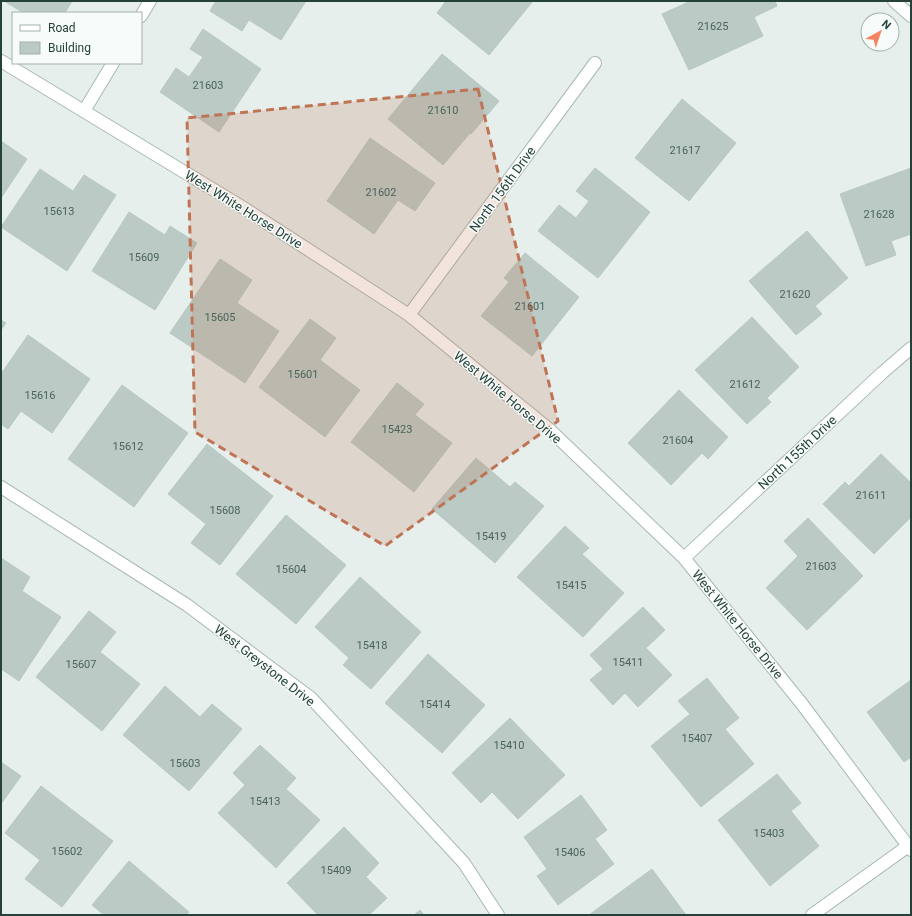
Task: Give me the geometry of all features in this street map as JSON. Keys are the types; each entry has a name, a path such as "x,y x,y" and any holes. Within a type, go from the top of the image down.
{"street":[{"path":"142,14 150,1"},
{"path":"894,1 911,16"},
{"name":"West White Horse Drive","path":"1,61 247,210 409,315 550,430 684,558 802,704 910,847"},
{"name":"North 156th Drive","path":"409,315 595,63"},
{"path":"84,111 112,64"},
{"name":"North 155th Drive","path":"684,558 882,373 911,348"},
{"name":"West Greystone Drive","path":"1,487 187,604 311,698 464,863 498,915"},
{"path":"812,915 910,847"}],"highlighted area":[{"path":"478,89 558,421 385,546 195,432 187,118"}],"building":[{"path":"4,1 72,1 66,12 22,12"},
{"path":"216,1 306,1 281,40 249,20 242,31 210,11"},
{"path":"446,1 533,1 489,55 437,13"},
{"path":"691,1 775,1 777,6 754,17 763,36 689,70 662,14"},
{"path":"203,29 261,69 219,132 160,92 176,68 189,77 203,57 190,49"},
{"path":"442,54 499,101 443,165 388,119"},
{"path":"682,99 736,143 689,201 635,158"},
{"path":"370,138 435,183 415,211 398,200 374,234 327,201"},
{"path":"1,141 27,159 1,198"},
{"path":"595,168 650,212 598,278 538,231 559,205 576,218 589,201 576,191"},
{"path":"911,168 911,234 891,241 896,255 866,266 840,194"},
{"path":"40,169 73,191 84,175 116,195 67,271 1,227"},
{"path":"129,212 165,235 170,226 197,243 155,310 92,271"},
{"path":"807,231 848,278 815,306 822,314 796,335 749,281"},
{"path":"525,253 579,297 532,356 481,316 509,282 504,278"},
{"path":"220,259 252,280 237,303 279,331 245,383 170,333"},
{"path":"752,317 799,367 767,398 771,402 747,424 695,370"},
{"path":"310,319 336,338 320,360 360,390 325,437 259,387"},
{"path":"1,320 6,323 1,330"},
{"path":"28,335 90,379 52,433 21,411 8,429 1,424 1,374"},
{"path":"397,383 424,404 415,415 452,443 414,492 351,442"},
{"path":"122,385 188,433 134,507 68,459"},
{"path":"679,390 728,437 708,459 702,453 671,485 628,443"},
{"path":"207,444 273,496 220,565 191,543 206,524 168,494"},
{"path":"881,454 911,483 911,517 874,554 823,504 845,482 849,486"},
{"path":"476,458 510,487 515,482 544,506 495,563 432,509"},
{"path":"286,515 346,565 296,624 236,574"},
{"path":"808,518 863,576 807,630 766,588 798,556 784,541"},
{"path":"565,526 589,548 582,554 624,593 583,637 517,577"},
{"path":"1,558 30,577 22,591 61,617 19,681 1,669"},
{"path":"360,577 421,632 371,689 343,665 349,658 315,627"},
{"path":"643,607 665,630 646,648 672,675 638,707 625,693 613,705 590,680 603,669 590,655"},
{"path":"89,611 116,632 100,652 140,684 102,731 36,677"},
{"path":"428,654 485,705 442,753 385,703"},
{"path":"707,678 739,718 725,729 754,764 701,807 651,746 690,714 678,701"},
{"path":"911,680 911,757 904,762 867,712"},
{"path":"165,686 200,717 212,704 242,729 189,791 123,735"},
{"path":"510,718 565,775 518,819 492,792 481,803 452,773"},
{"path":"260,745 296,778 286,789 320,820 276,868 218,813 245,785 233,773"},
{"path":"1,762 21,776 1,804"},
{"path":"777,774 801,803 791,811 819,846 770,886 718,820"},
{"path":"41,786 113,841 62,907 25,879 40,860 5,833"},
{"path":"581,795 607,830 595,839 614,864 558,905 537,876 547,869 524,837"},
{"path":"344,827 379,863 366,877 387,898 369,915 318,915 287,883"},
{"path":"129,861 189,912 186,915 104,915 92,905"},
{"path":"652,869 686,915 589,915"},
{"path":"420,910 424,915 414,915"}]}
